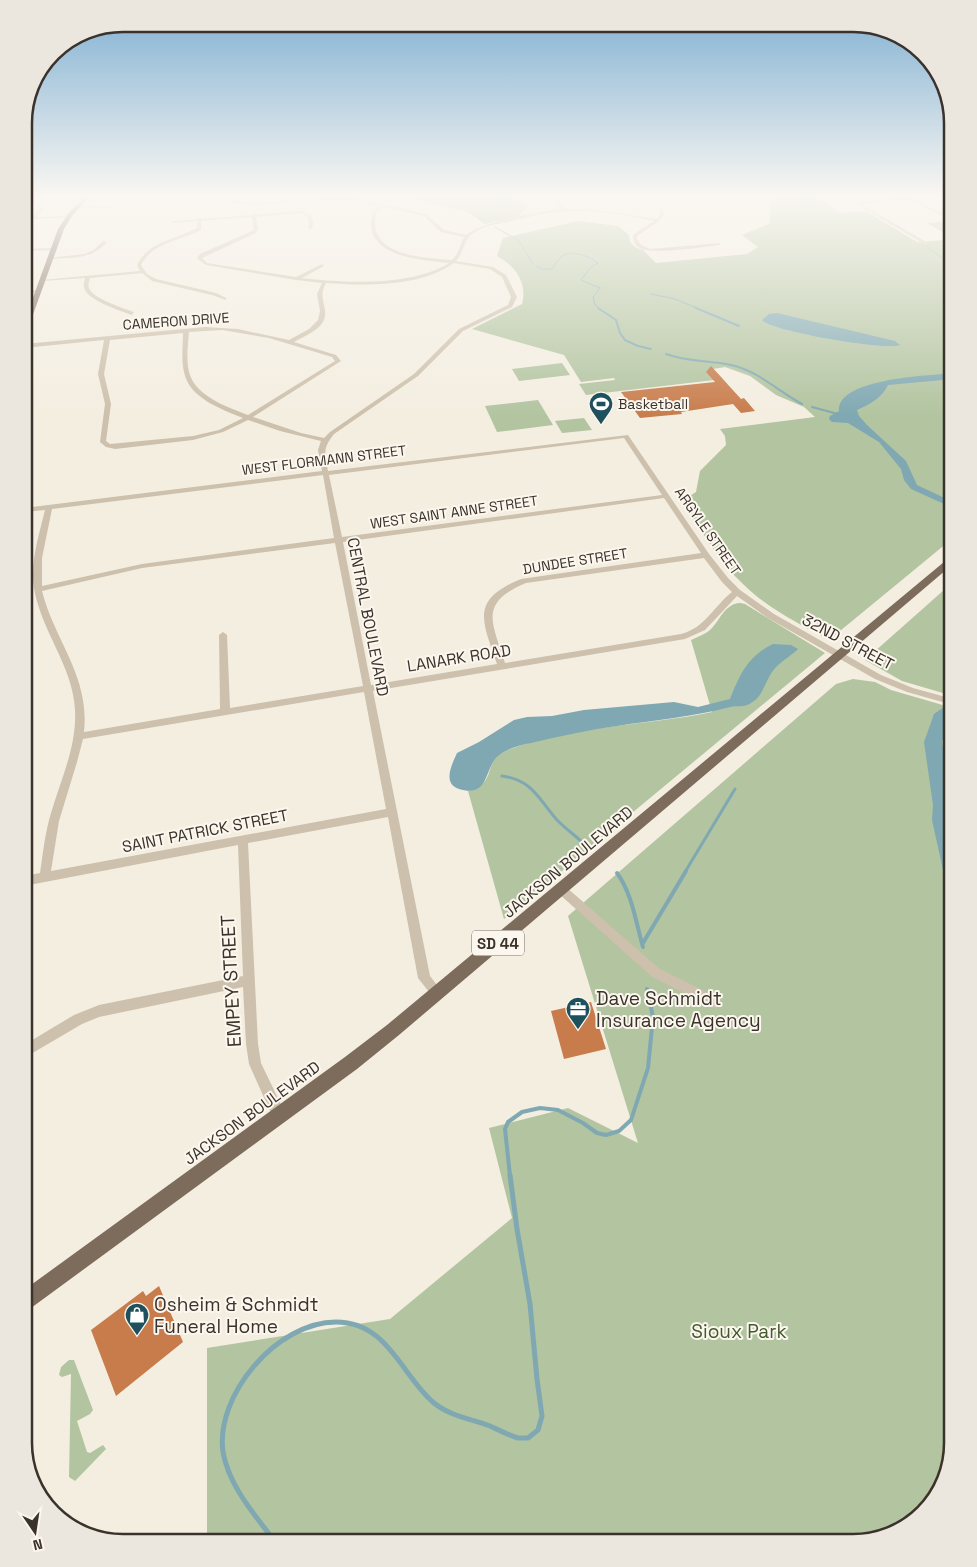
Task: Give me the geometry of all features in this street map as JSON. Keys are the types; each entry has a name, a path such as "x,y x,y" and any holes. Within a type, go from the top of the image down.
{"main road":[{"path":"33,303 46,270"},
{"name":"JACKSON BOULEVARD","path":"32,1295 351,1063 562,890 944,567"}],"street":[{"path":"243,270 324,283 359,283 410,278 436,270"},
{"path":"296,279 312,270"},
{"path":"186,331 186,369 196,389 214,403 249,417 310,438 325,440 339,428 407,381 461,330 512,304 514,297 505,277 493,270"},
{"path":"42,280 142,272 154,280 224,299"},
{"path":"88,276 86,286 91,294 132,313"},
{"path":"288,342 312,329 321,320 323,315 318,296 319,290 324,283"},
{"path":"33,291 38,291"},
{"name":"CAMERON DRIVE","path":"33,345 231,328 251,331 334,356 338,361 249,417"},
{"path":"107,339 101,374 108,404 103,442 108,446 115,447 201,437 222,431 249,417"},
{"name":"WEST FLORMANN STREET","path":"33,509 626,436"},
{"name":"ARGYLE STREET","path":"626,436 706,554 725,580 737,592 726,599 706,625 696,632"},
{"name":"CENTRAL BOULEVARD","path":"325,440 321,450 325,472 424,978 437,994"},
{"name":"WEST SAINT ANNE STREET","path":"38,589 142,566 667,496"},
{"path":"45,877 55,815 79,736 80,710 75,678 42,607 38,589 37,567 50,507"},
{"name":"DUNDEE STREET","path":"502,666 487,619 489,606 497,594 507,586 524,581 706,554"},
{"name":"32ND STREET","path":"737,592 771,616 839,656 891,682 944,699"},
{"name":"LANARK ROAD","path":"79,736 681,637 696,632"},
{"path":"223,635 225,712"},
{"name":"SAINT PATRICK STREET","path":"32,879 392,812"},
{"name":"EMPEY STREET","path":"243,840 254,1057 279,1115"},
{"path":"562,890 656,973 715,1002"},
{"path":"32,1047 78,1018 99,1011 249,980"}],"green space":[{"path":"514,270 944,270 944,545 829,640 795,622 762,601 734,575 718,555 682,501 696,492 700,471 726,445 725,436 720,429 815,417 804,407 776,395 750,376 725,367 713,369 723,379 586,395 579,384 615,380 614,378 581,382 564,355 472,329 522,304 523,289"},
{"path":"562,363 570,375 519,381 512,369"},
{"path":"538,400 553,425 497,432 485,406"},
{"path":"584,418 592,430 562,433 555,421"},
{"path":"944,590 944,693 902,681 865,660"},
{"path":"740,603 745,604 825,653 504,919 468,791 484,782 491,765 500,755 508,750 532,742 557,735 712,712 691,640 708,632 730,606"},
{"name":"Sioux Park","path":"853,679 875,682 891,690 944,705 944,1455 938,1478 929,1494 904,1519 888,1528 865,1534 207,1534 207,1348 390,1319 512,1218 489,1128 568,1108 638,1143 568,916 836,684"},
{"path":"69,1360 74,1360 93,1410 90,1414 77,1421 87,1452 90,1453 103,1445 106,1449 75,1481 69,1477 71,1374 62,1377 59,1375 61,1367"}],"water":[{"path":"777,313 895,341 900,345 874,345 829,339 785,329 762,320 769,314"},
{"path":"942,374 944,374 944,380 888,385 879,397 857,410 859,416 867,425 906,461 917,485 944,498 944,504 911,489 904,480 901,469 879,442 848,423 832,422 829,419 830,416 839,411 842,401 851,392 865,386 916,376"},
{"path":"773,644 791,645 798,649 775,668 758,697 748,705 688,716 596,729 522,745 500,754 493,762 481,786 476,790 459,789 451,783 450,773 457,753 479,742 514,720 584,710 674,702 698,707 730,699 737,682 751,660"}],"building":[{"path":"711,366 741,399 744,398 755,411 741,413 733,404 681,412 682,414 640,418 621,392 715,382 706,372"},
{"name":"Dave Schmidt Insurance Agency","path":"591,1002 606,1049 564,1059 551,1011"},
{"name":"Osheim & Schmidt Funeral Home","path":"159,1286 183,1342 116,1396 91,1330 143,1291 146,1296"}],"waterway":[{"path":"589,270 581,280 600,288 593,297 595,305 600,309"},
{"path":"651,294 675,299 699,309"},
{"path":"598,308 616,320 620,333 625,340 651,349"},
{"path":"696,308 739,326"},
{"path":"666,354 723,363 741,368 802,404"},
{"path":"812,407 838,414"},
{"path":"944,716 940,719 933,742 943,805 942,820 944,829"},
{"path":"502,776 513,778 528,786 558,821 584,844"},
{"path":"685,872 735,789"},
{"path":"643,943 686,871"},
{"path":"617,873 630,899 643,947"},
{"path":"510,1176 505,1129 508,1122 522,1112 540,1108 558,1110 583,1123 597,1133 606,1135 619,1131 631,1120 648,1068 653,1017 647,989"},
{"path":"269,1534 252,1512 231,1477 223,1452 223,1430 229,1408 240,1386 254,1366 272,1348 292,1334 314,1325 336,1322 354,1324 369,1331 392,1352 422,1391 434,1403 454,1414 518,1438 528,1438 538,1430 542,1416 530,1304 510,1175"}],"place":[{"name":"Basketball","path":"601,425"},
{"name":"Dave Schmidt Insurance Agency","path":"578,1030"},
{"name":"Osheim & Schmidt Funeral Home","path":"137,1336"}]}
